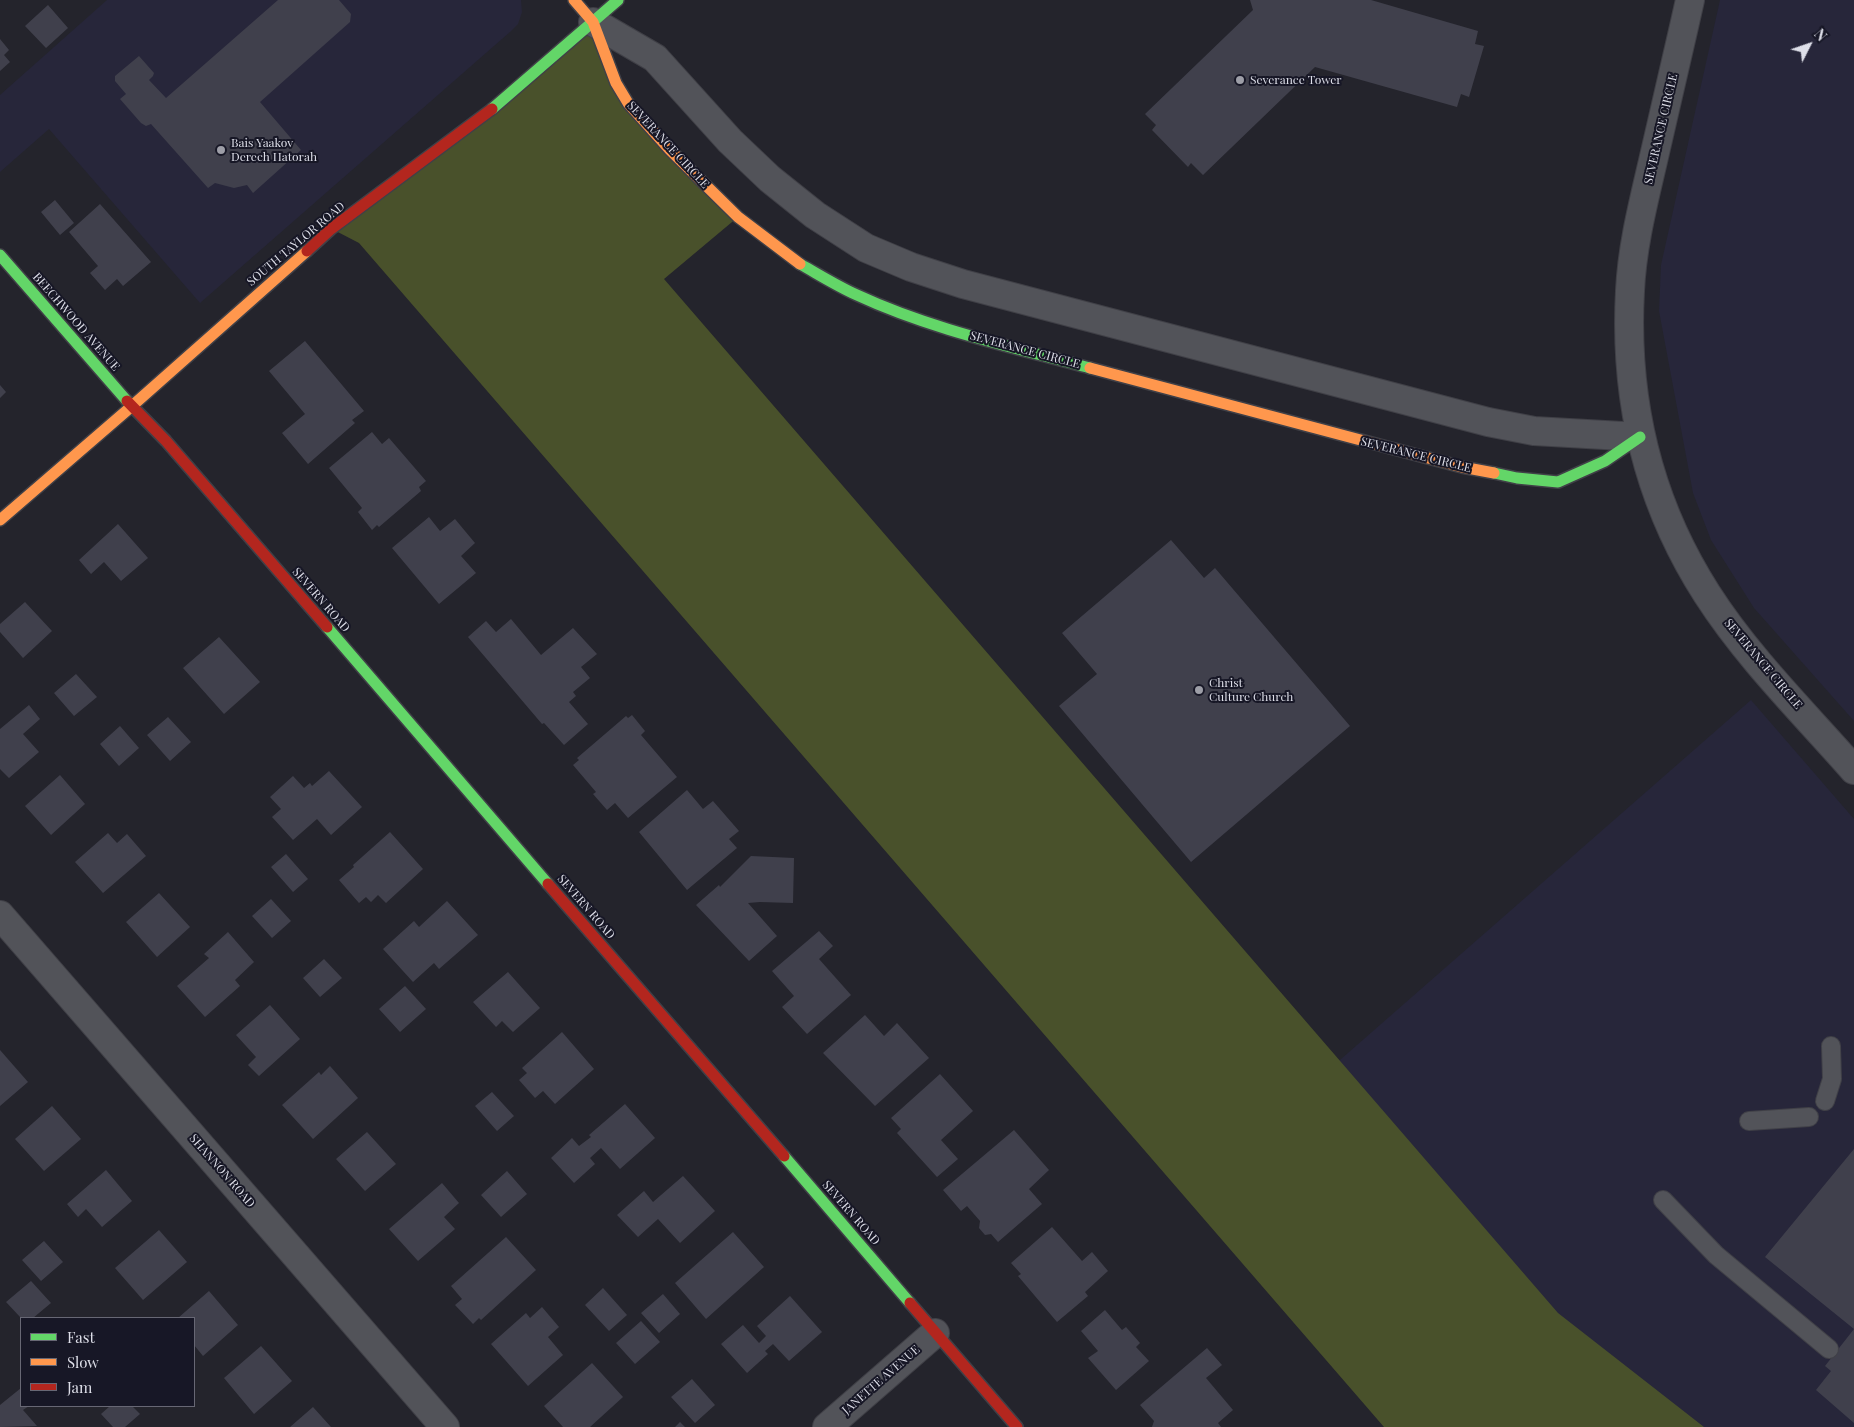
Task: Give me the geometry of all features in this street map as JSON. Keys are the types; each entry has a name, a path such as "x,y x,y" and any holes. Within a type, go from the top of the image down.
{"street":[{"path":"574,0 593,22 655,58 730,141 770,179 815,215 866,248 911,267 963,284 1488,422 1534,431 1640,438"},
{"name":"SOUTH TAYLOR ROAD","path":"0,520 332,229 503,100 618,0"},
{"name":"SEVERANCE CIRCLE","path":"1690,0 1639,222 1630,290 1630,364 1640,438 1662,508 1686,560 1708,596 1744,645 1854,770"},
{"name":"SEVERANCE CIRCLE","path":"593,22 616,83 628,103 670,150 738,217 795,261 856,295 915,318 1020,349 1452,465 1517,478 1558,482 1605,461 1640,438"},
{"name":"BEECHWOOD AVENUE","path":"0,255 132,406"},
{"name":"SEVERN ROAD","path":"132,406 173,449 1017,1427"},
{"name":"SHANNON ROAD","path":"0,915 445,1427"},
{"name":"JANETTE AVENUE","path":"827,1427 935,1332"}],"lane":[{"path":"1825,1102 1832,1079 1831,1046"},
{"path":"1749,1121 1809,1117"},
{"path":"1664,1200 1716,1255 1829,1349"}],"shaded area":[{"name":"Bais Yaakov Derech Hatorah","path":"107,0 521,0 522,12 518,24 510,32 200,303 49,129 0,172 0,95"},
{"path":"1720,0 1854,0 1854,721 1754,608 1711,540 1693,493 1659,311 1661,265"},
{"path":"1751,700 1854,819 1854,1427 1544,1427 1276,1116"}],"green space":[{"path":"593,22 616,83 738,217 664,279 1558,1313 1704,1427 1384,1427 359,243 332,229"}],"building":[{"path":"278,0 339,0 351,14 350,22 260,102 301,150 253,193 247,185 234,188 215,183 208,188 151,124 146,126 141,123 120,99 126,94 115,81 115,76 139,56 154,73 149,80 166,98"},
{"name":"Severance Tower","path":"1250,0 1371,0 1478,31 1475,44 1484,46 1469,97 1461,94 1457,107 1315,67 1203,175 1191,163 1188,167 1152,130 1156,125 1145,114 1253,10"},
{"path":"48,5 68,28 46,48 25,26"},
{"path":"0,39 9,50 4,55 10,62 0,71"},
{"path":"55,200 74,223 60,235 41,212"},
{"path":"100,204 151,262 123,286 117,279 105,290 90,273 98,266 69,232"},
{"path":"305,341 364,411 352,420 355,423 308,464 282,433 305,414 269,371"},
{"path":"0,385 6,392 0,398"},
{"path":"372,432 382,444 389,438 426,481 419,487 421,491 379,527 377,525 372,530 358,512 362,508 329,468"},
{"path":"429,517 440,531 455,519 475,543 461,556 476,573 439,604 392,548"},
{"path":"118,524 148,558 121,581 104,562 91,574 79,560"},
{"name":"Christ Culture Church","path":"1171,540 1204,578 1215,568 1350,726 1191,862 1059,706 1097,674 1062,633"},
{"path":"25,602 52,631 23,658 0,632 0,624"},
{"path":"511,619 541,655 573,628 597,654 581,667 590,678 573,692 576,696 569,702 588,724 564,745 544,723 542,724 468,637 486,621 496,632"},
{"path":"219,637 260,682 224,714 183,668"},
{"path":"76,674 97,697 74,716 54,693"},
{"path":"29,705 40,719 23,734 39,752 9,778 0,769 0,729"},
{"path":"632,715 645,731 641,735 677,777 628,818 615,803 607,810 593,794 596,792 573,765 579,760 577,758 626,716 628,718"},
{"path":"168,717 191,742 170,761 147,735"},
{"path":"120,726 139,748 119,766 100,744"},
{"path":"329,771 362,807 331,835 317,819 293,840 272,817 281,809 270,797 293,776 304,788 310,783 312,786"},
{"path":"60,775 85,804 51,835 25,806"},
{"path":"687,790 703,809 713,801 739,831 729,839 737,848 687,890 639,832"},
{"path":"390,832 423,869 386,903 378,895 371,902 366,897 359,903 339,880"},
{"path":"108,833 117,843 127,834 146,856 103,893 75,862"},
{"path":"286,854 308,879 293,892 271,867"},
{"path":"751,856 794,858 793,903 748,903 777,936 749,961 696,905 719,885 720,887"},
{"path":"159,893 190,927 157,957 126,922"},
{"path":"271,899 291,921 272,938 252,916"},
{"path":"447,901 478,935 439,969 434,963 413,982 383,949 414,921 419,927"},
{"path":"819,931 833,946 819,959 851,995 807,1034 782,1007 794,996 772,971"},
{"path":"228,932 254,962 235,980 240,986 205,1017 177,986 209,958 204,954"},
{"path":"324,959 342,978 320,997 303,978"},
{"path":"508,972 540,1008 513,1032 502,1021 496,1027 473,1002"},
{"path":"405,986 426,1009 400,1032 379,1009"},
{"path":"270,1005 300,1039 259,1076 248,1065 256,1057 236,1035"},
{"path":"865,1015 884,1036 897,1023 929,1058 875,1106 823,1053"},
{"path":"562,1032 594,1069 555,1104 543,1091 535,1098 519,1080 527,1073 522,1068"},
{"path":"0,1050 28,1082 0,1106"},
{"path":"330,1066 358,1098 313,1139 282,1105 319,1072 321,1075"},
{"path":"940,1074 973,1111 941,1140 958,1159 937,1177 897,1133 901,1129 891,1118"},
{"path":"492,1092 514,1116 497,1131 475,1106"},
{"path":"625,1104 655,1138 620,1169 601,1148 590,1158 595,1164 574,1183 551,1158 572,1138 579,1146"},
{"path":"52,1106 81,1139 44,1171 15,1139"},
{"path":"1014,1130 1049,1170 1029,1189 1042,1204 998,1242 991,1234 985,1235 979,1228 980,1221 967,1206 961,1211 943,1190"},
{"path":"367,1132 396,1164 365,1191 336,1159"},
{"path":"1854,1149 1854,1329 1765,1257"},
{"path":"106,1170 132,1201 102,1227 86,1209 78,1217 67,1204"},
{"path":"507,1171 527,1194 501,1217 481,1195"},
{"path":"683,1176 715,1211 680,1243 658,1219 638,1237 617,1215 644,1191 653,1202"},
{"path":"442,1183 459,1203 444,1217 455,1229 418,1261 389,1229"},
{"path":"1052,1227 1082,1261 1092,1252 1108,1271 1085,1292 1088,1296 1057,1322 1018,1276 1021,1274 1011,1263"},
{"path":"159,1230 187,1262 143,1300 115,1268"},
{"path":"733,1232 764,1267 706,1319 675,1283"},
{"path":"506,1237 536,1270 481,1320 479,1318 473,1324 455,1305 462,1299 451,1286"},
{"path":"44,1241 63,1262 41,1281 22,1260"},
{"path":"31,1281 51,1303 34,1317 20,1317 6,1302"},
{"path":"603,1288 627,1315 609,1331 585,1305"},
{"path":"209,1291 238,1325 203,1356 195,1346 195,1317 179,1317"},
{"path":"663,1294 680,1314 659,1333 641,1313"},
{"path":"790,1296 822,1332 789,1361 773,1344 765,1351 768,1354 747,1373 721,1344 743,1325 759,1343 766,1336 757,1326"},
{"path":"542,1307 559,1327 548,1337 563,1355 528,1386 491,1344 526,1313 530,1318"},
{"path":"1105,1310 1122,1330 1126,1327 1140,1343 1136,1347 1149,1361 1116,1390 1088,1358 1098,1351 1081,1331"},
{"path":"641,1321 660,1342 635,1364 616,1343"},
{"path":"1854,1329 1854,1423 1816,1390 1831,1371 1825,1366"},
{"path":"261,1346 292,1381 254,1414 224,1378"},
{"path":"1207,1348 1222,1365 1206,1378 1233,1410 1218,1423 1221,1427 1152,1427 1154,1421 1140,1405"},
{"path":"592,1363 623,1397 590,1427 563,1427 544,1406"},
{"path":"692,1379 715,1405 695,1423 671,1397"},
{"path":"20,1389 20,1407 28,1407 23,1410 37,1426 0,1427 0,1405"},
{"path":"109,1407 133,1407 140,1414 125,1427 113,1427 101,1414"},
{"path":"313,1407 331,1427 290,1427"},
{"path":"680,1422 685,1427 675,1427"}],"traffic: fast":[{"path":"492,109 618,0"},
{"path":"0,255 127,401"},
{"path":"800,264 835,284 913,318 942,328 1090,368"},
{"path":"1494,473 1517,478 1558,482 1605,461 1640,437"},
{"path":"327,627 548,884"},
{"path":"784,1156 910,1303"}],"traffic: slow":[{"path":"574,0 593,22 616,83 628,103 670,150 738,217 800,264"},
{"path":"0,520 307,251"},
{"path":"1090,368 1462,467 1494,473"}],"traffic: jam":[{"path":"307,251 331,229 492,109"},
{"path":"127,401 166,441 327,627"},
{"path":"548,884 784,1156"},
{"path":"910,1303 1017,1427"}],"place":[{"name":"Severance Tower","path":"1240,80"},
{"name":"Bais Yaakov Derech Hatorah","path":"221,150"},
{"name":"Christ Culture Church","path":"1199,690"}]}
